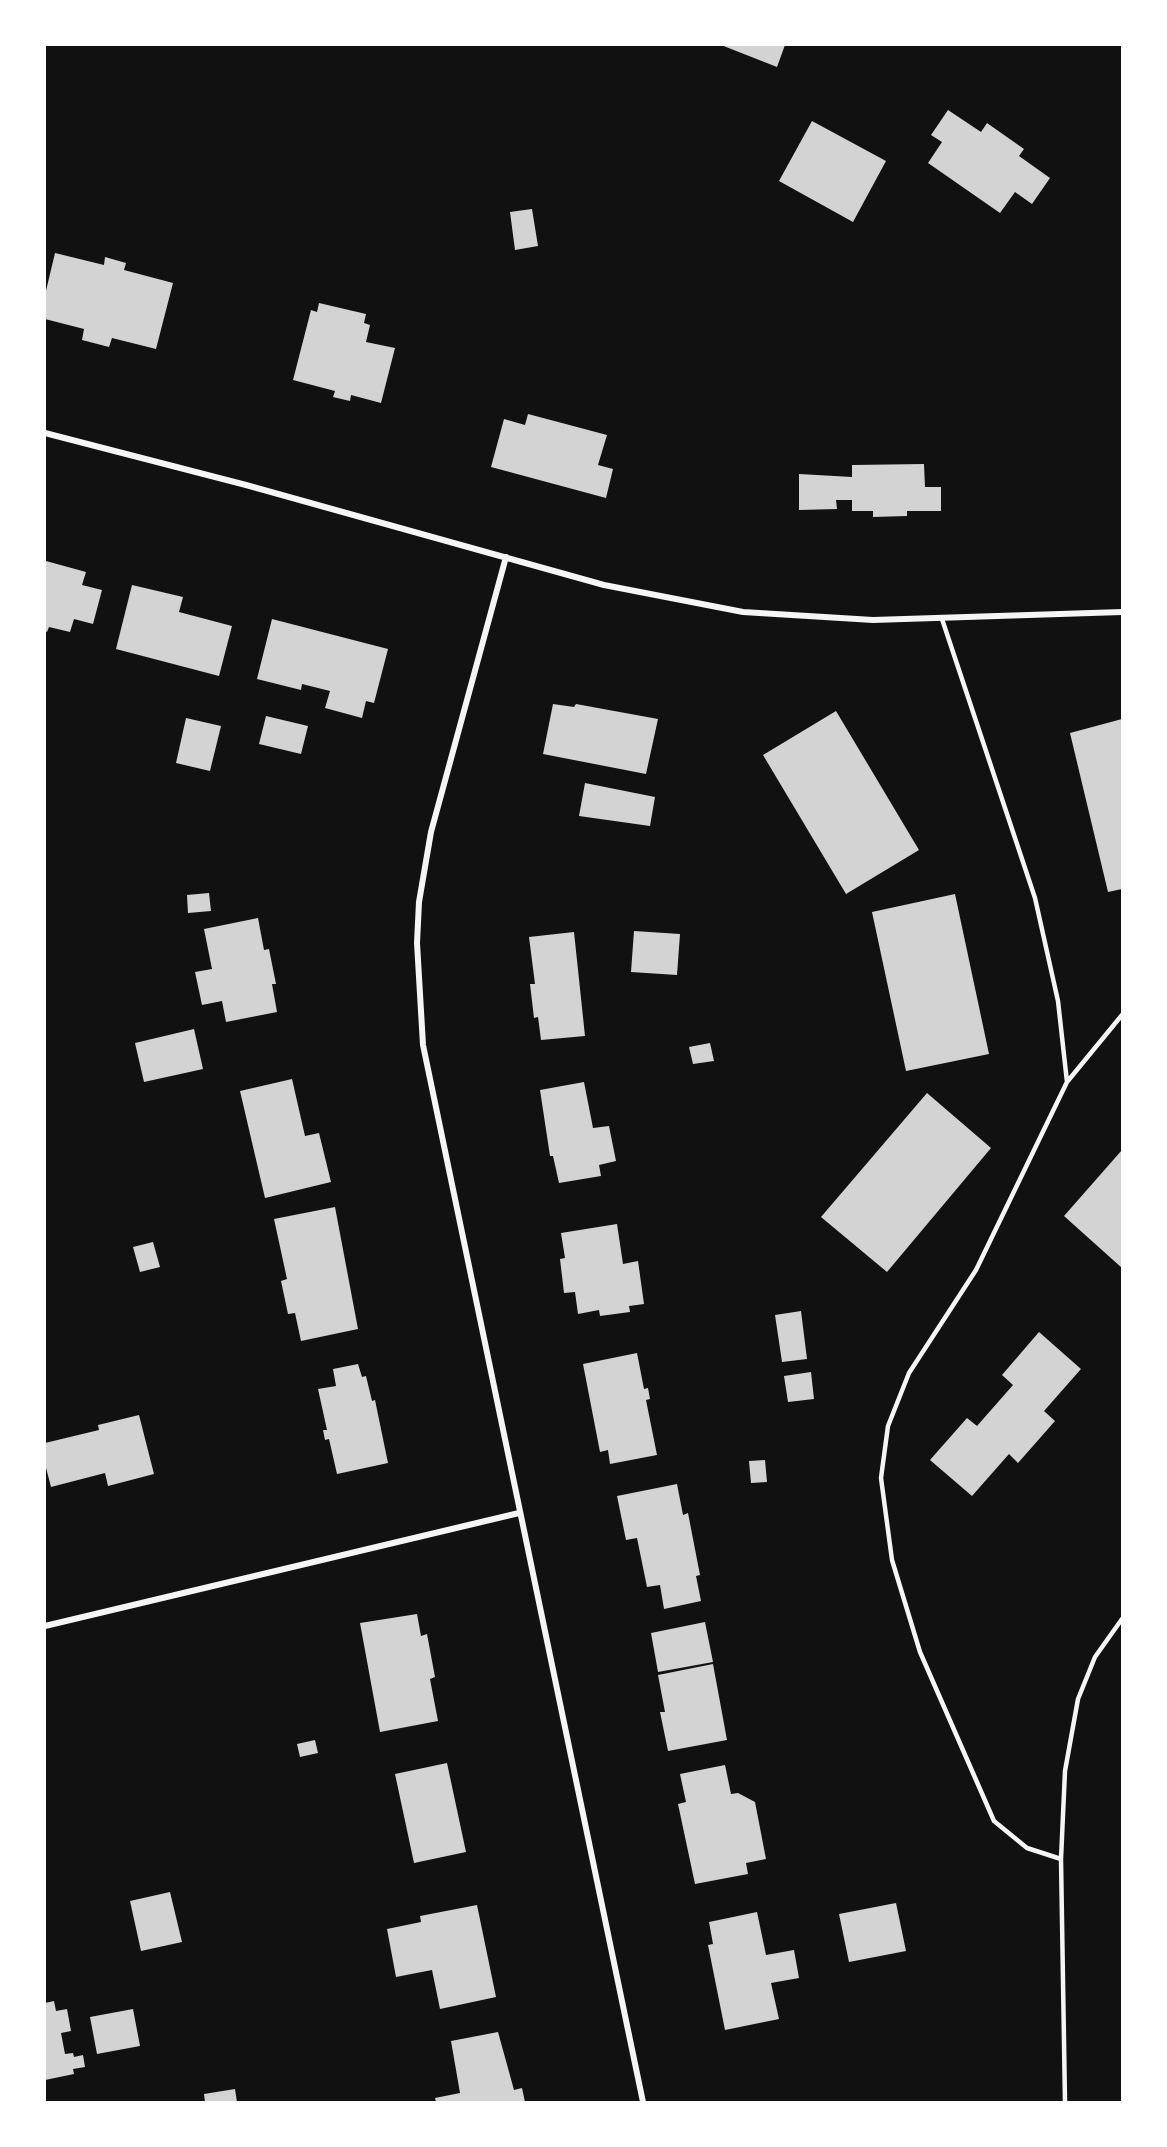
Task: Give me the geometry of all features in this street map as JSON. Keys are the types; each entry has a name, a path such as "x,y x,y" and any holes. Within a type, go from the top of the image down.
{"street":[{"path":"45,433 604,585 743,612 873,620 1122,612"},
{"path":"506,557 432,832 419,902 417,943 423,1045 643,2102"},
{"path":"45,1626 519,1513"}],"lane":[{"path":"942,619 1035,898 1058,1001 1067,1082"},
{"path":"1061,1859 1027,1848 994,1821 920,1652 892,1560 881,1478 888,1426 909,1373 976,1270 1067,1082 1122,1015"},
{"path":"1065,2102 1061,1859 1065,1771 1078,1699 1095,1657 1122,1618"}],"building":[{"path":"721,45 785,45 777,67"},
{"path":"948,110 981,132 987,123 1024,149 1019,156 1050,178 1032,204 1015,192 1000,213 928,163 942,142 931,135"},
{"path":"812,121 886,161 853,222 779,181"},
{"path":"532,209 538,246 515,250 510,212"},
{"path":"55,253 104,265 105,257 126,263 124,270 173,283 156,349 112,338 109,347 82,340 84,329 45,319 45,295"},
{"path":"319,303 366,314 364,323 370,325 366,342 395,348 381,403 351,395 350,401 333,397 335,391 293,380 311,310 317,312"},
{"path":"528,414 607,435 598,465 613,469 606,498 491,467 504,419 525,425"},
{"path":"924,464 925,487 941,487 941,511 907,511 907,516 873,517 873,511 852,511 852,500 836,500 837,509 799,510 799,474 852,477 852,465"},
{"path":"46,561 86,572 82,585 102,590 93,624 74,619 70,632 49,627 47,632 45,631"},
{"path":"132,585 183,597 179,612 232,626 219,676 116,649"},
{"path":"272,619 388,649 374,703 366,701 362,718 325,708 330,691 302,684 301,690 257,679"},
{"path":"553,704 574,707 576,704 658,719 646,774 543,754"},
{"path":"836,711 919,850 846,894 763,755"},
{"path":"266,716 308,726 301,754 259,744"},
{"path":"186,718 221,726 210,771 176,763"},
{"path":"1122,719 1122,889 1108,892 1070,733"},
{"path":"585,783 655,797 650,826 579,816"},
{"path":"209,893 211,911 188,913 187,895"},
{"path":"955,894 989,1054 906,1071 872,912"},
{"path":"258,918 264,950 269,949 276,984 272,984 277,1012 226,1022 222,1001 202,1005 195,972 212,969 204,929"},
{"path":"634,931 680,934 677,975 631,972"},
{"path":"574,932 585,1036 541,1040 538,1017 534,1018 530,984 535,984 529,937"},
{"path":"194,1029 203,1069 144,1082 135,1043"},
{"path":"710,1043 714,1061 693,1064 689,1047"},
{"path":"292,1079 305,1136 319,1133 331,1182 265,1198 240,1091"},
{"path":"584,1082 593,1128 609,1126 616,1161 599,1165 601,1176 559,1183 553,1156 550,1156 540,1090"},
{"path":"927,1093 991,1148 887,1272 821,1217"},
{"path":"1122,1150 1122,1268 1064,1216"},
{"path":"335,1207 358,1329 301,1341 295,1313 288,1314 281,1281 287,1279 274,1219"},
{"path":"617,1224 623,1264 638,1261 644,1304 629,1306 630,1312 600,1316 599,1310 578,1314 575,1292 564,1293 560,1259 565,1258 561,1233"},
{"path":"153,1242 160,1267 140,1272 133,1247"},
{"path":"801,1311 807,1359 782,1362 775,1315"},
{"path":"1039,1332 1081,1369 1044,1411 1055,1421 1018,1463 1009,1454 972,1496 930,1460 967,1418 977,1426 1013,1385 1002,1375"},
{"path":"637,1353 644,1389 648,1388 650,1399 646,1400 657,1455 610,1464 608,1450 600,1452 583,1364"},
{"path":"358,1364 362,1377 366,1376 372,1401 375,1400 388,1463 337,1474 329,1439 325,1440 323,1430 327,1430 318,1389 336,1386 333,1369"},
{"path":"811,1372 814,1399 788,1402 784,1376"},
{"path":"139,1415 154,1474 108,1486 105,1473 51,1487 45,1464 45,1443 99,1430 98,1425"},
{"path":"765,1460 767,1482 751,1483 749,1461"},
{"path":"677,1484 683,1515 688,1513 700,1575 696,1576 701,1601 664,1609 660,1585 647,1587 637,1538 626,1540 617,1496"},
{"path":"417,1614 421,1636 427,1634 435,1677 430,1679 438,1721 380,1732 360,1623"},
{"path":"705,1622 713,1662 658,1672 651,1633"},
{"path":"713,1664 727,1740 668,1751 660,1712 665,1712 658,1675"},
{"path":"315,1740 318,1753 300,1757 297,1744"},
{"path":"447,1763 466,1852 414,1863 395,1774"},
{"path":"725,1765 731,1794 738,1793 755,1802 766,1859 746,1863 748,1874 695,1884 678,1804 686,1802 680,1774"},
{"path":"170,1892 182,1942 141,1951 130,1901"},
{"path":"896,1903 906,1951 849,1962 839,1914"},
{"path":"477,1905 496,1997 440,2009 432,1970 396,1977 387,1929 421,1922 420,1916"},
{"path":"757,1912 766,1955 794,1950 799,1978 771,1983 779,2019 725,2030 708,1945 713,1944 709,1922"},
{"path":"54,2001 56,2011 67,2009 71,2031 61,2033 65,2054 73,2053 74,2057 83,2055 85,2067 73,2069 74,2074 45,2080 45,2003"},
{"path":"133,2009 140,2046 97,2054 90,2017"},
{"path":"498,2032 514,2090 522,2088 525,2102 436,2102 435,2098 460,2093 451,2041"},
{"path":"235,2089 237,2102 205,2102 204,2094"}]}
